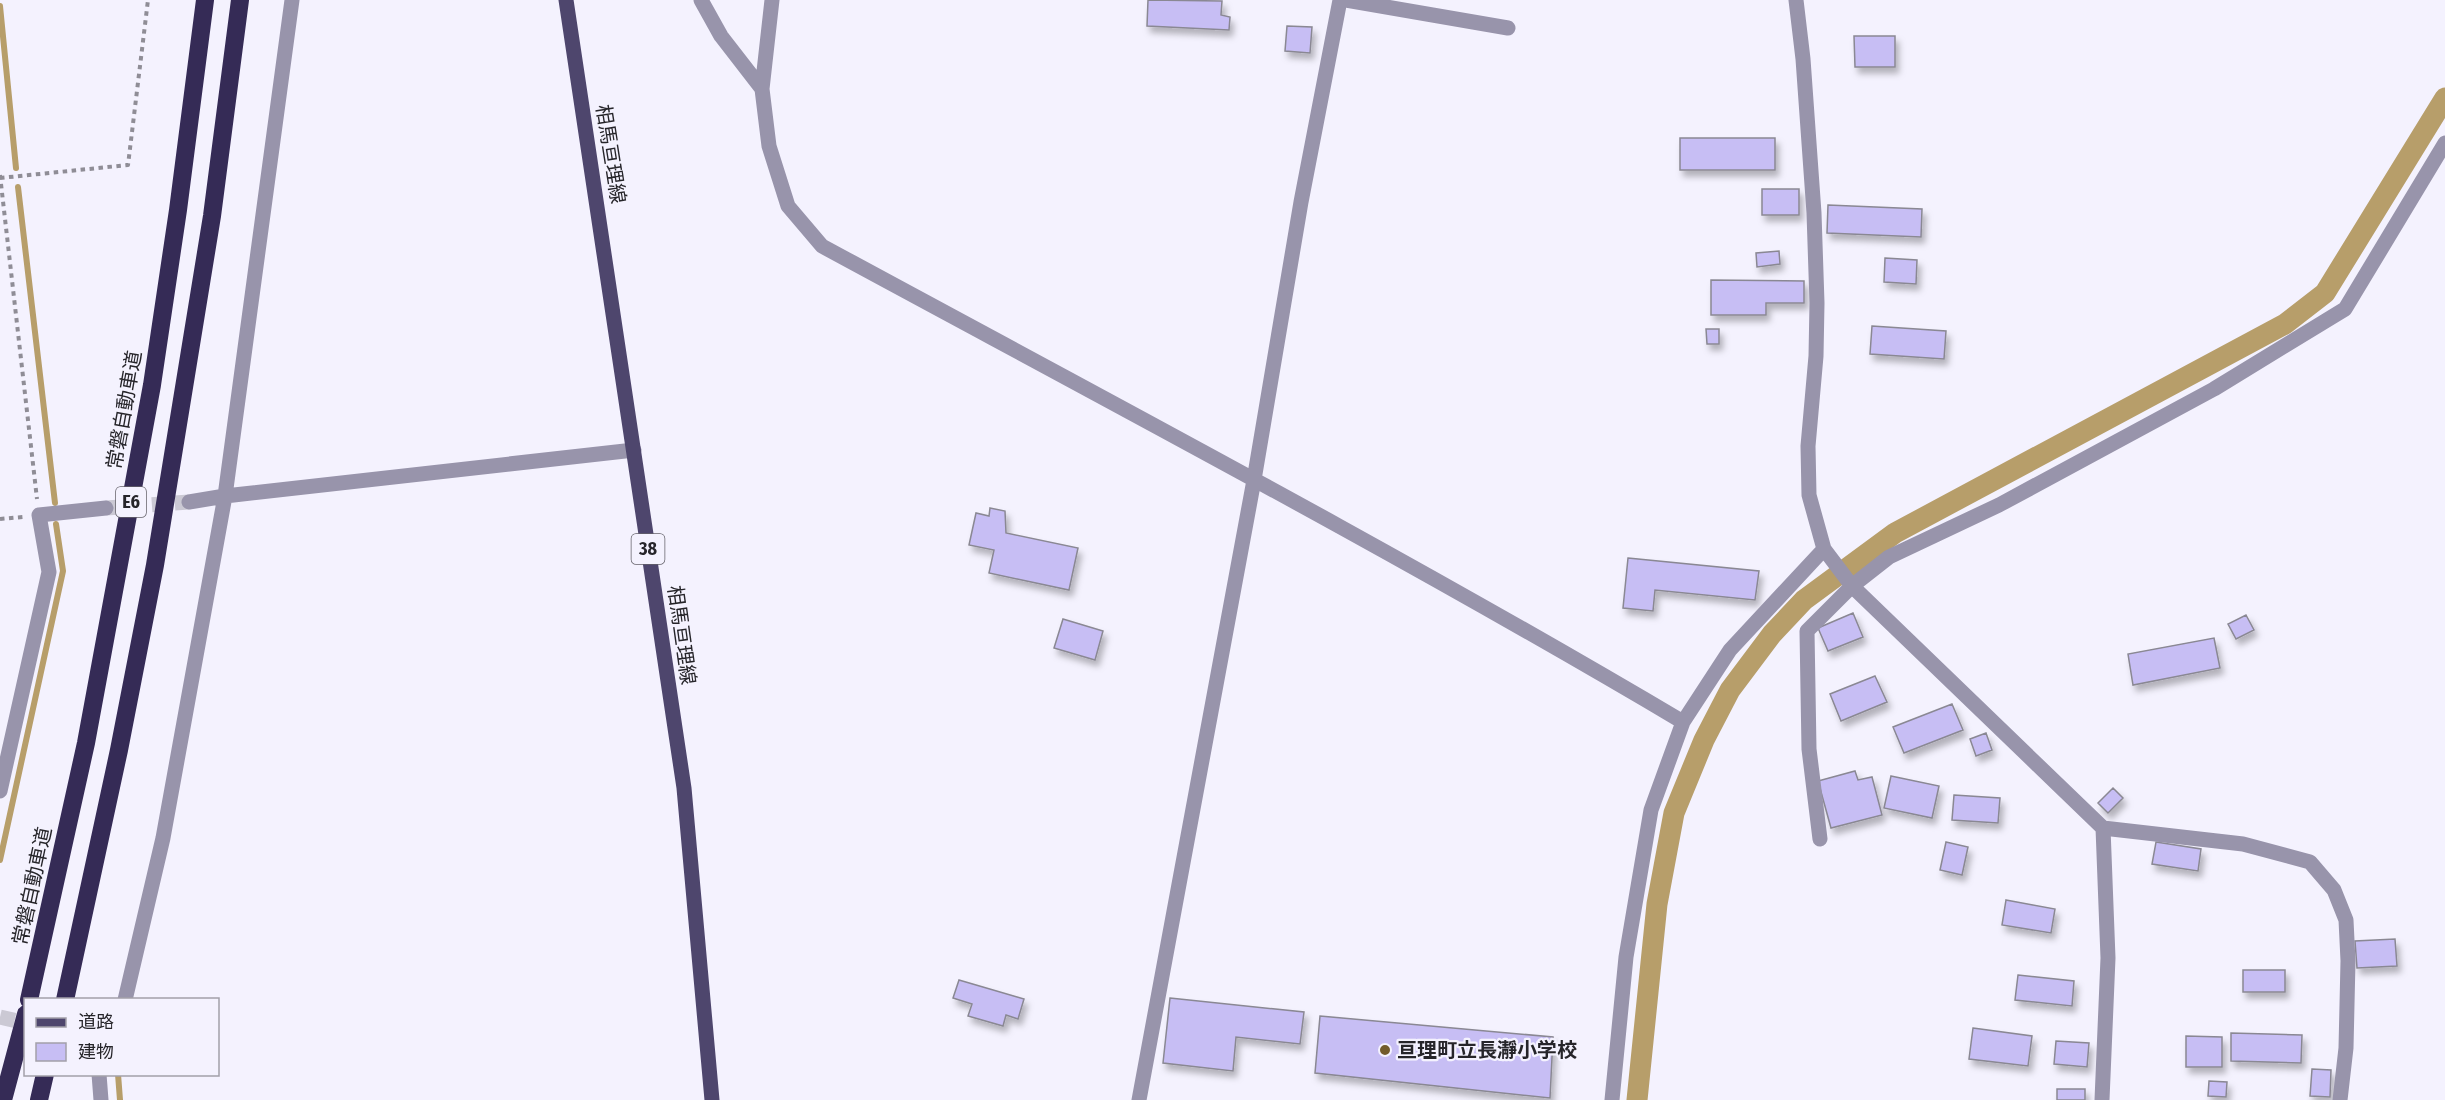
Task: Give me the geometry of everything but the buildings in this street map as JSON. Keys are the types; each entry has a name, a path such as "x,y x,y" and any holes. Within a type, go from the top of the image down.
{"highway":[{"name":"常磐自動車道","path":"29,998 86,743 152,386 178,210 205,0"},
{"name":"E6","path":"65,998 119,750 155,565 212,216 240,0"},
{"path":"3,1100 24,1021"},
{"path":"39,1100 45,1076"}],"main road":[{"name":"相馬亘理線","path":"566,0 684,788 712,1100"}],"street":[{"path":"125,998 163,838 225,496 292,0"},
{"path":"701,0 721,36 762,89"},
{"path":"772,0 762,89 769,146 788,206 822,246 1254,480 1527,631 1683,722"},
{"path":"1139,1100 1254,480 1301,201 1340,0"},
{"path":"1346,0 1508,28"},
{"path":"1796,0 1815,213 1818,303 1808,446 1809,495 1824,549 1852,586 2103,828 2243,844 2310,862 2334,890 2346,920 2348,961 2346,1048 2340,1100"},
{"path":"1820,839 1809,749 1807,631 1852,586 1889,557 1998,505 2204,394 2345,309 2445,143"},
{"path":"189,502 634,450"},
{"path":"0,791 49,572 39,515 106,508"},
{"path":"1612,1100 1626,957 1651,810 1683,722 1730,650 1824,549"},
{"path":"2103,828 2108,958 2106,1100"},
{"path":"99,1076 101,1100"}],"path":[{"path":"0,519 39,515 0,177 128,165 148,0"}],"waterway":[{"path":"0,6 16,168"},
{"path":"1637,1100 1657,904 1674,813 1704,740 1730,690 1772,634 1804,600 1895,533 2285,324 2325,293 2445,98"},
{"path":"18,187 55,503"},
{"path":"0,860 63,571 56,524"},
{"path":"118,1076 120,1100"}],"tunnel":[{"path":"106,508 189,502"},
{"path":"0,1017 24,1023"}],"place":[{"name":"亘理町立長瀞小学校","path":"1385,1050"}]}
